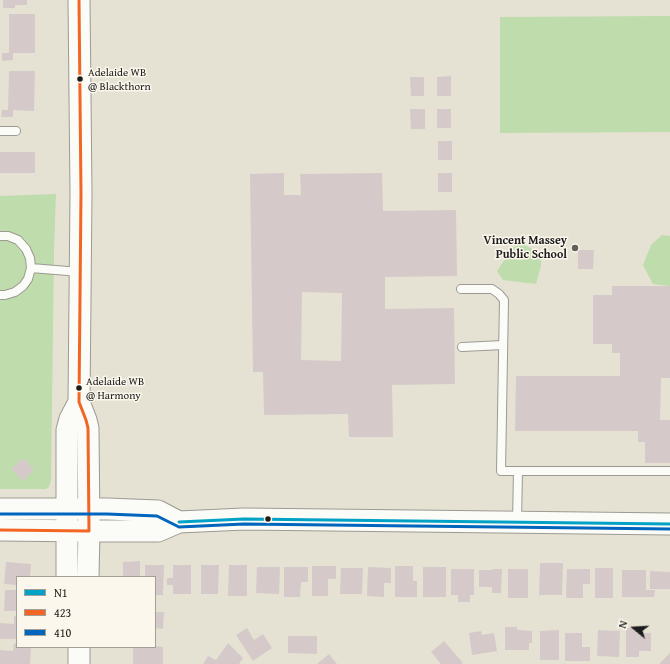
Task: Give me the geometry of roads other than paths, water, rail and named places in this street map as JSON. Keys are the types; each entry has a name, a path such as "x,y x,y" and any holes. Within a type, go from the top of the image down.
{"main road":[{"path":"79,0 81,193 79,402 88,428 88,576"},
{"path":"67,576 67,430 70,419 79,402"},
{"path":"0,509 107,509 158,511 179,522"},
{"path":"0,530 158,531 179,522 252,519 670,524"},
{"path":"79,648 79,664"}],"lane":[{"path":"0,131 16,131"},
{"path":"0,236 8,236 18,240 26,249 30,258 31,268 28,279 23,286 15,292 0,295"},
{"path":"31,268 80,272"},
{"path":"461,289 492,289 504,300 501,470 670,471"},
{"path":"462,347 503,345"},
{"path":"517,522 518,471"}],"place":[{"name":"Adelaide WB @ Blackthorn","path":"80,79"},
{"name":"Vincent Massey Public School","path":"575,248"},
{"name":"Adelaide WB @ Harmony","path":"79,388"}]}
